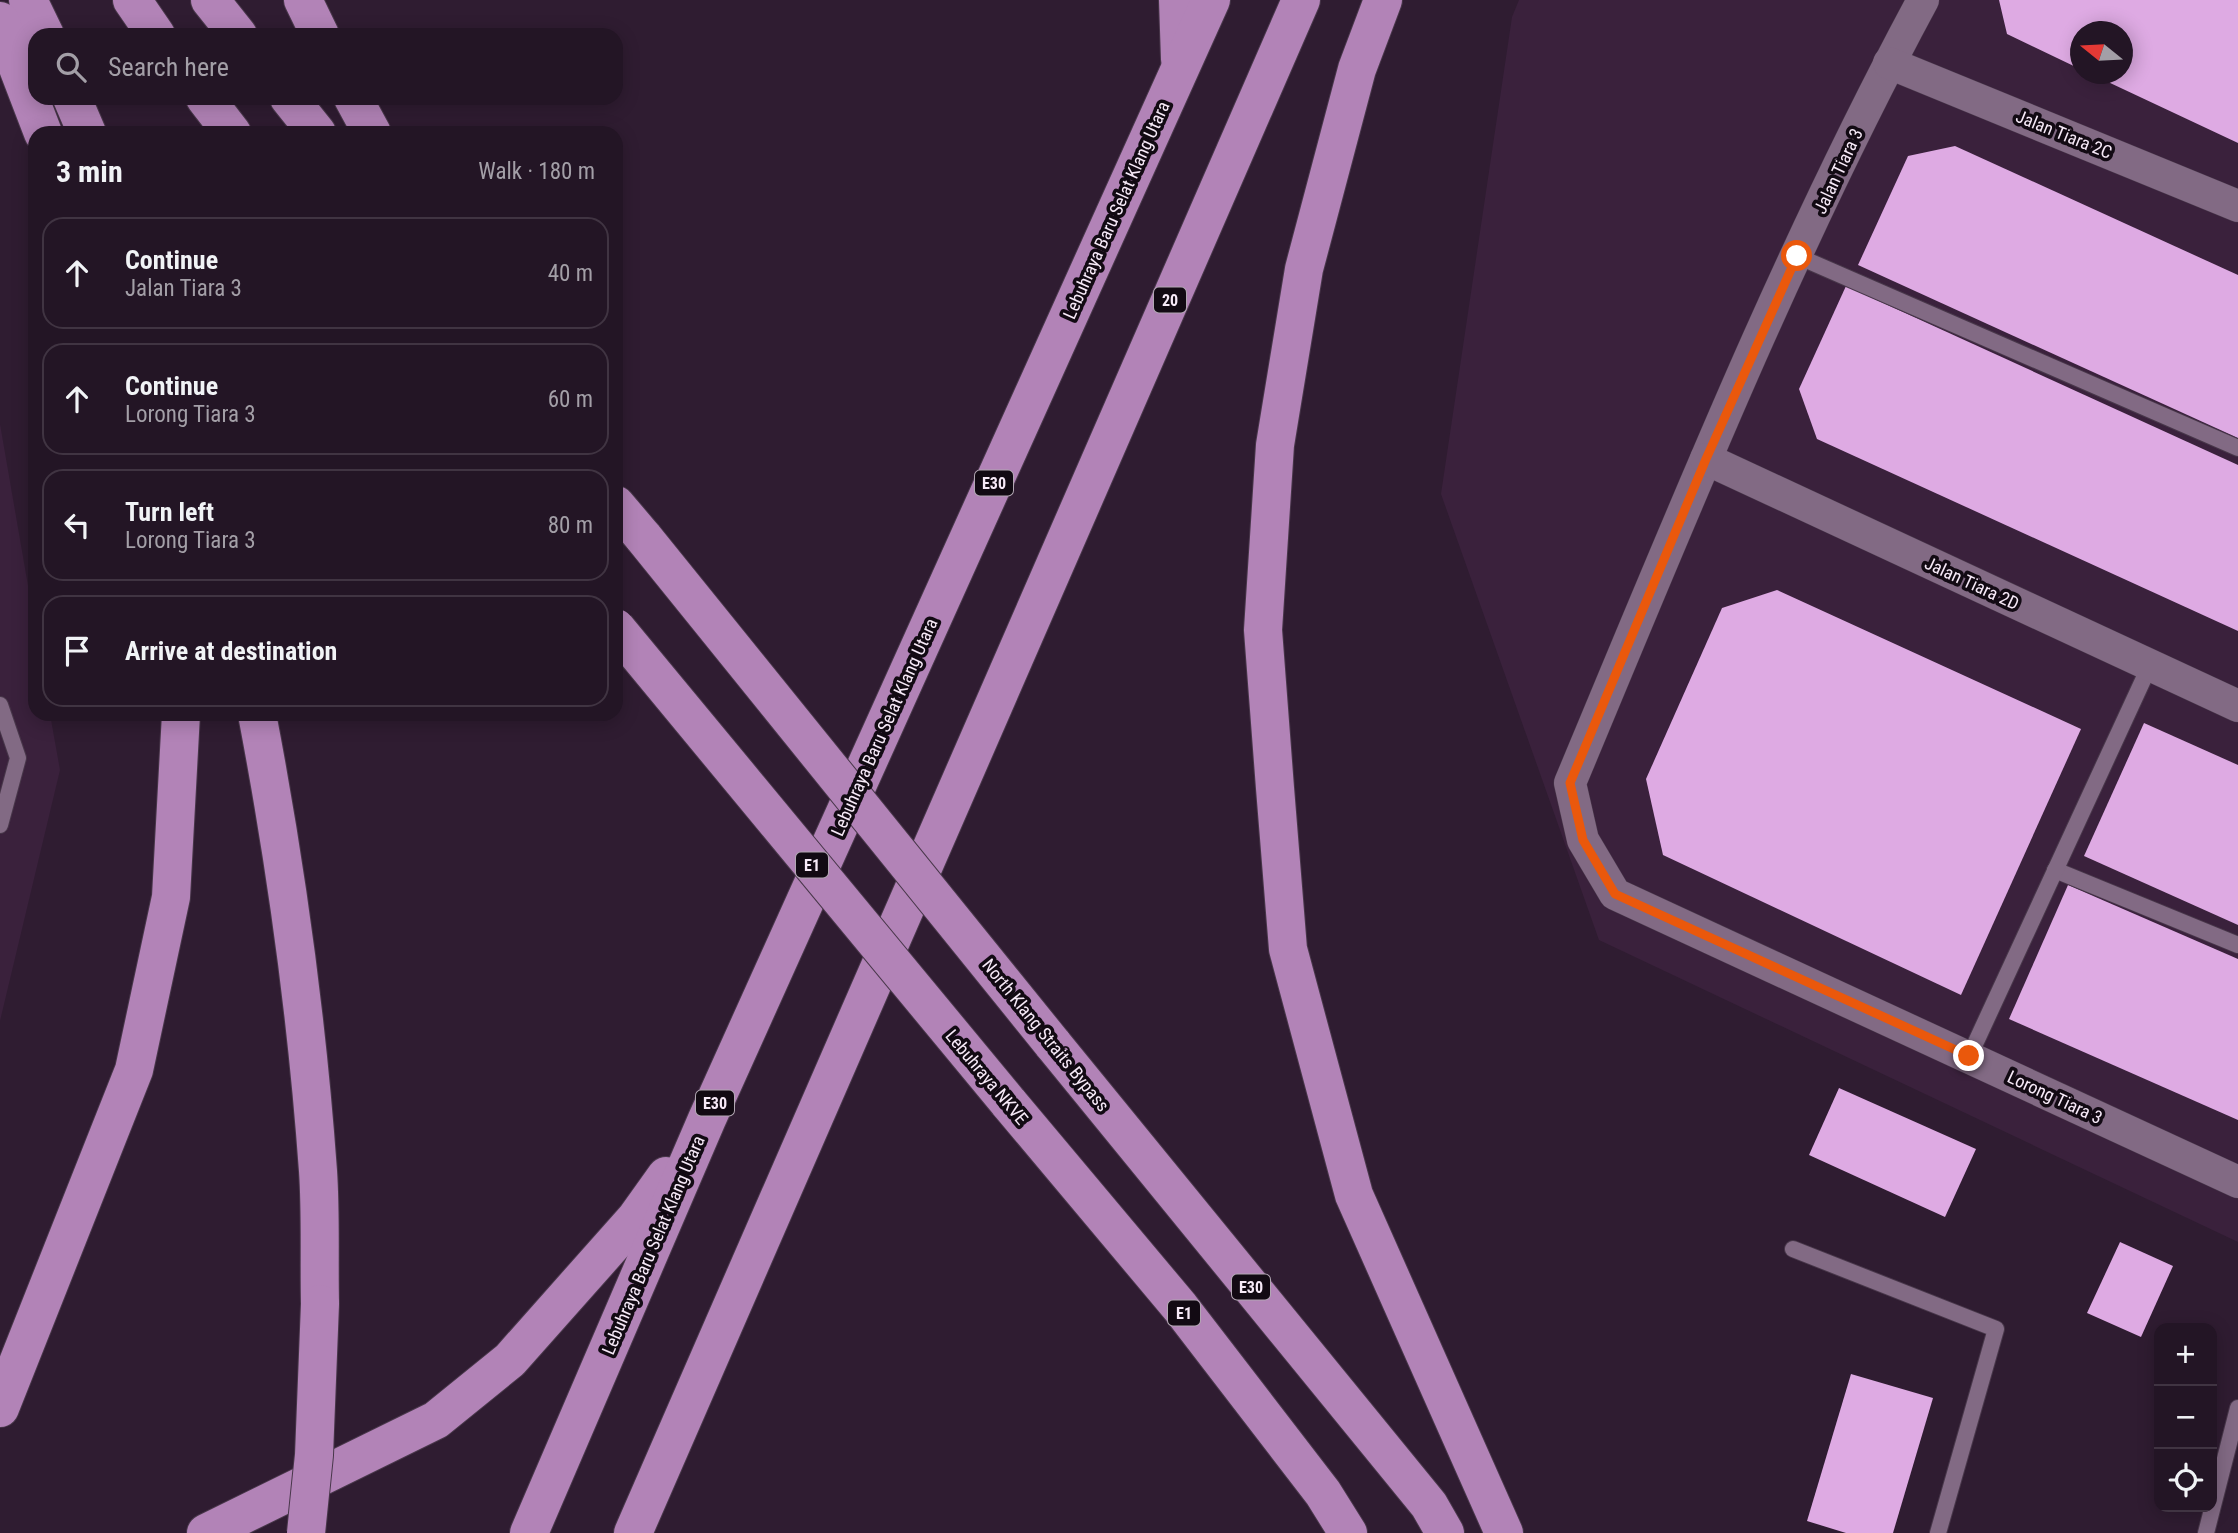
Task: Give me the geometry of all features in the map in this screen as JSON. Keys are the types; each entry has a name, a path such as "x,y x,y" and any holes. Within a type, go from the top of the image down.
{"highway":[{"path":"27,0 41,28"},
{"path":"132,0 151,28"},
{"path":"210,0 232,28"},
{"path":"303,0 317,28"},
{"path":"1178,0 1180,69"},
{"name":"Lebuhraya Baru Selat Klang Utara","path":"529,1533 707,1119 1211,0"},
{"name":"20","path":"672,1449 1301,0"},
{"path":"1383,0 1357,69 1304,269 1275,445 1263,630 1279,842 1288,949 1354,1195 1504,1533"},
{"path":"0,20 28,94"},
{"path":"32,105 40,126"},
{"path":"75,105 84,126"},
{"path":"210,105 227,126"},
{"path":"295,105 311,126"},
{"path":"357,105 368,126"},
{"name":"North Klang Straits Bypass","path":"623,513 1429,1505 1445,1533"},
{"name":"Lebuhraya NKVE","path":"623,636 1180,1307 1323,1493 1348,1533"},
{"path":"0,1408 134,1070 171,897 181,721"},
{"path":"258,721 288,898 307,1044 318,1174 320,1304 313,1455 306,1533"},
{"path":"206,1533 436,1420 510,1360 636,1218 707,1119"},
{"path":"633,1533 672,1449"},
{"path":"659,1533 672,1449"}],"street":[{"name":"Jalan Tiara 3","path":"1706,459 1797,256 1889,62 1923,0"},
{"name":"Jalan Tiara 2C","path":"1889,62 2238,206"},
{"name":"Jalan Tiara 2D","path":"1706,459 2238,706"},
{"name":"Lorong Tiara 3","path":"1706,459 1570,783 1583,840 1615,894 2238,1182"}],"lane":[{"path":"1797,256 2238,448"},
{"path":"1969,1056 2150,665"},
{"path":"0,705 18,758 0,825"},
{"path":"2055,870 2238,945"},
{"path":"1793,1248 1996,1329 1938,1533"},
{"path":"2206,1533 2238,1408"}],"shaded area":[{"path":"1519,0 2238,0 2238,1242 1599,940 1441,494 1512,17"},
{"path":"0,424 28,586 28,721 51,721 60,770 0,1021"}],"building":[{"path":"1999,0 2238,0 2238,143 2112,84 2133,84 2133,21 2070,21 2070,64 2007,34"},
{"path":"1955,146 2238,275 2238,438 1858,265 1908,156"},
{"path":"1846,286 2238,465 2238,631 1817,439 1799,389"},
{"path":"1777,590 2081,729 1961,995 1663,855 1646,779 1722,608"},
{"path":"2144,723 2238,765 2238,925 2084,856"},
{"path":"2068,885 2238,959 2238,1120 2009,1019"},
{"path":"1839,1088 1976,1149 1945,1217 1809,1155"},
{"path":"2120,1242 2173,1266 2141,1337 2087,1313"},
{"path":"1851,1374 1933,1398 1893,1533 1846,1533 1807,1521"}],"route":[{"path":"1797,256 1706,459 1570,783 1583,840 1615,894 1969,1056"}]}
